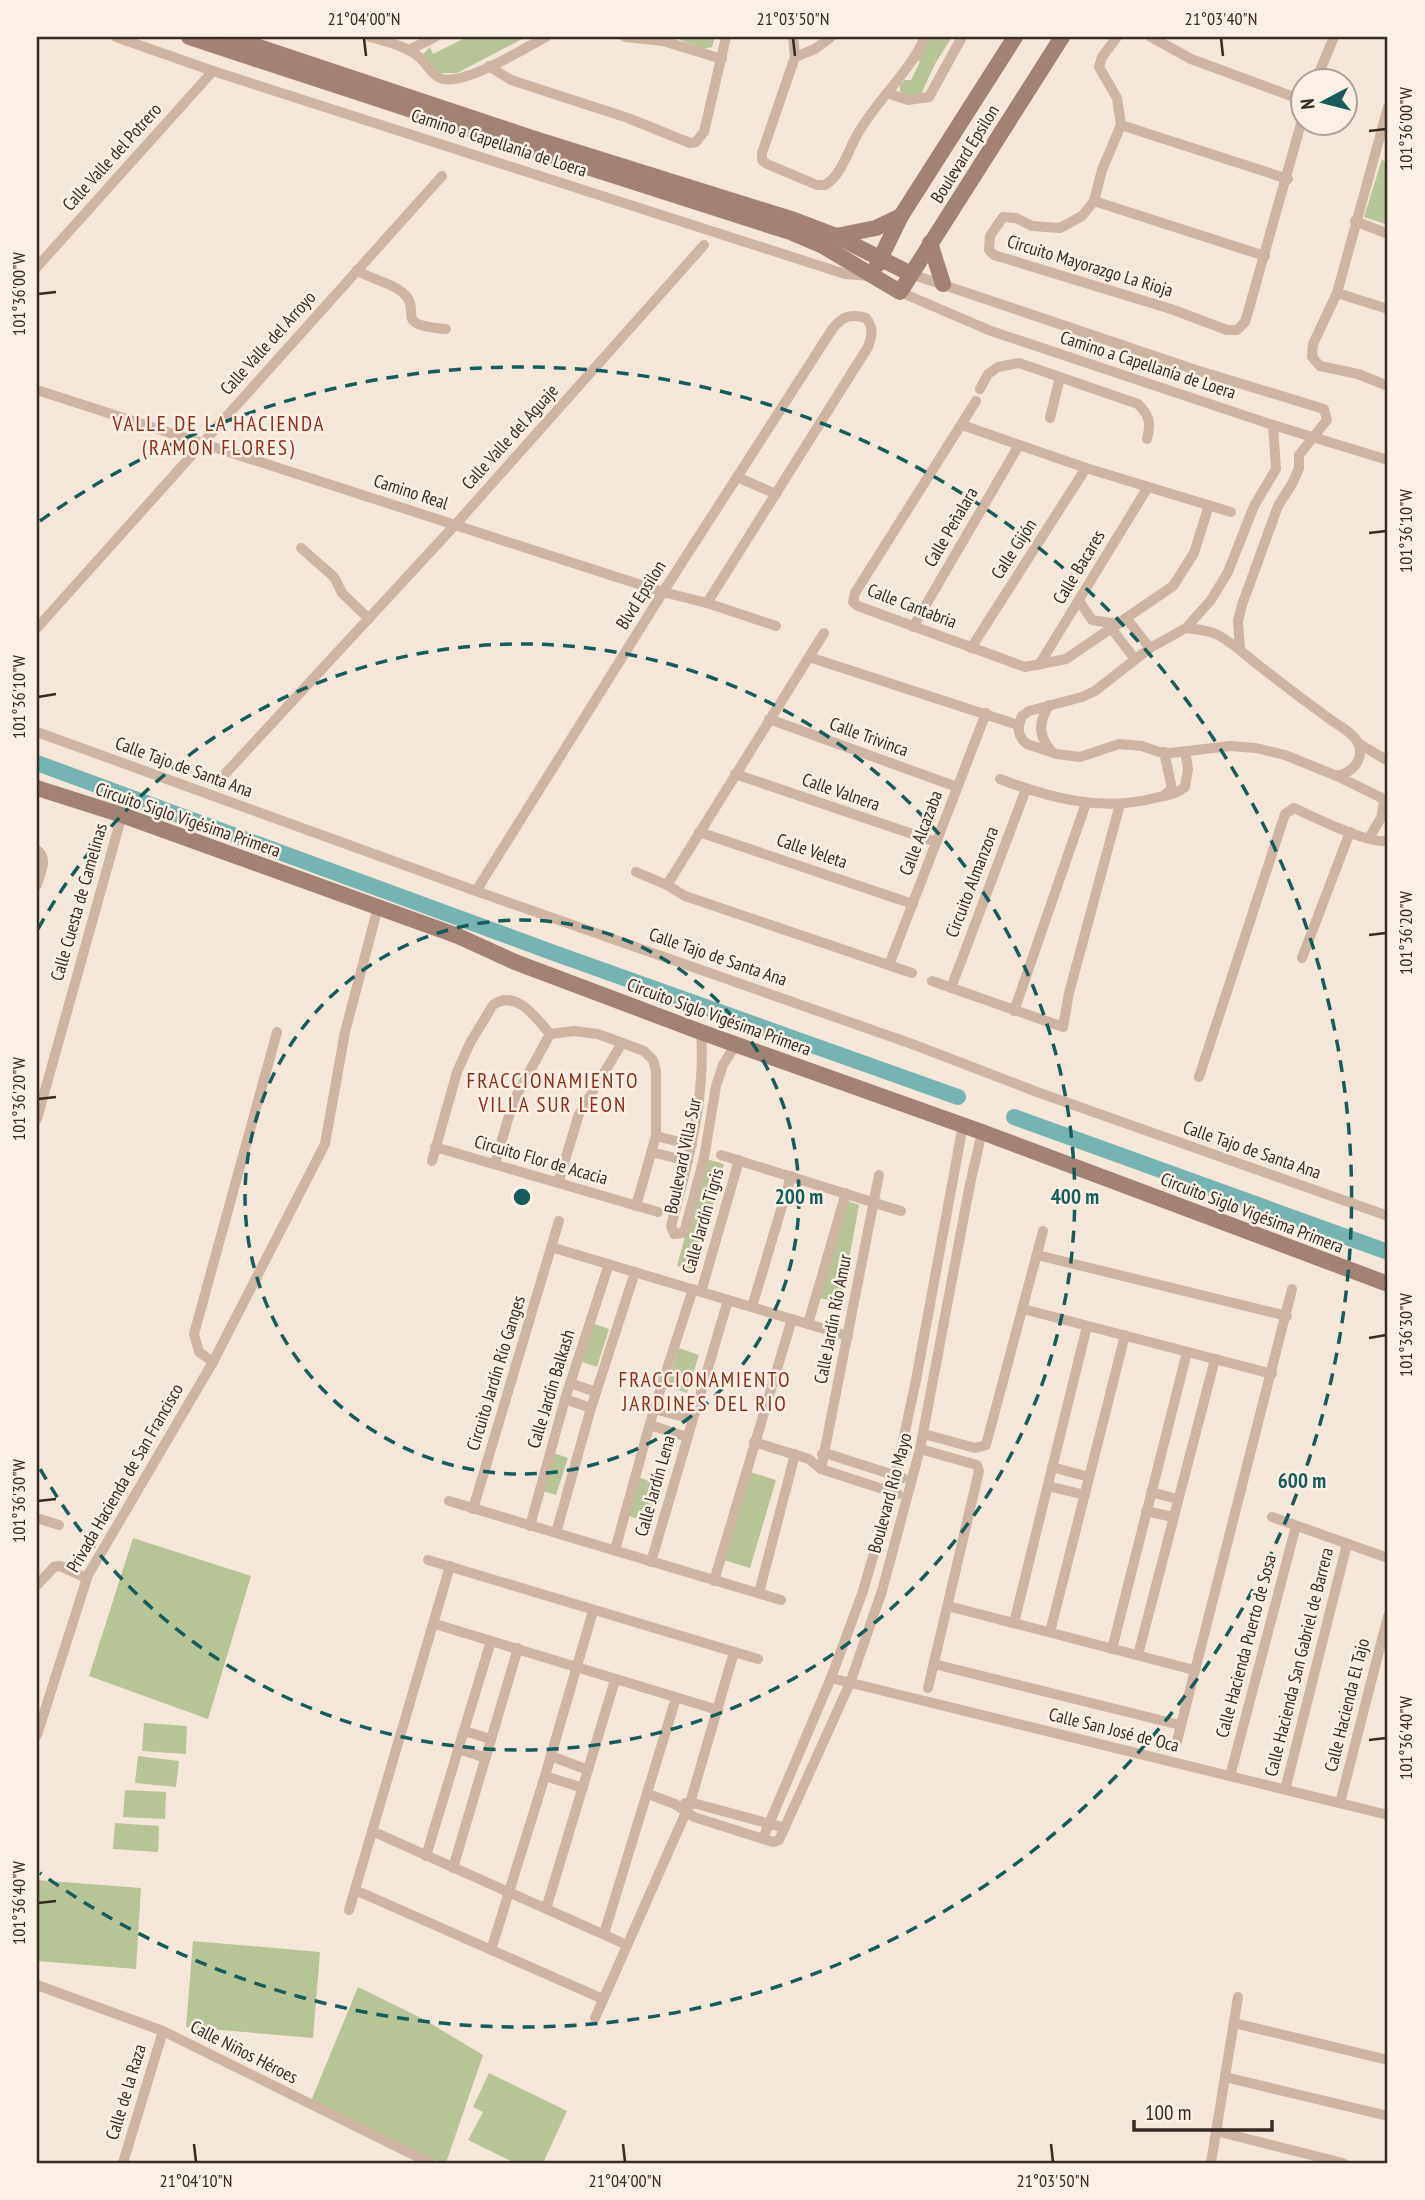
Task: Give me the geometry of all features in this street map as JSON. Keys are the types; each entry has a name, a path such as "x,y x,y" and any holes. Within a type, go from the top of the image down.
{"street":[{"name":"Camino a Capellanía de Loera","path":"116,37 213,71 845,274 872,276"},
{"path":"189,37 790,232 832,251 900,292"},
{"path":"229,37 529,137 781,216 836,236 911,274 1196,370 1322,408 1327,414 1327,420 1299,455 1299,468 1279,506 1242,606 1238,621 1240,649"},
{"path":"370,37 409,50 442,79 468,76 546,37"},
{"path":"409,50 435,37"},
{"path":"625,37 666,39 722,59"},
{"path":"489,66 510,80 628,118 690,143 696,142 704,132 726,37"},
{"path":"793,37 795,57 762,153 762,160 817,185 827,185 836,176 865,121 917,55 925,37"},
{"path":"795,57 816,49 831,37"},
{"path":"887,93 908,100 929,97 962,37"},
{"name":"Boulevard Epsilon","path":"872,276 901,216 1015,37"},
{"name":"Boulevard Epsilon","path":"900,292 1062,37"},
{"path":"1117,37 1098,64 1100,72 1117,98 1121,125 1102,170 1094,201 1265,256"},
{"path":"1151,37 1191,59 1288,95"},
{"path":"1321,66 1332,38"},
{"name":"Calle Valle del Potrero","path":"37,267 213,71"},
{"path":"1388,107 1337,293 1313,344 1313,360 1320,366 1358,374 1388,386"},
{"path":"1384,123 1388,142"},
{"path":"1121,125 1288,178"},
{"name":"Circuito Mayorazgo La Rioja","path":"1094,201 1082,216 1059,228 1039,227 1011,216 1003,217 989,238 989,250 994,256 1171,309 1233,331 1242,327 1245,322 1299,136"},
{"name":"Calle Valle del Arroyo","path":"37,628 442,176"},
{"path":"836,236 876,228 901,216"},
{"path":"1355,221 1388,234"},
{"path":"930,243 943,284"},
{"name":"Calle Valle del Aguaje","path":"225,774 456,525 704,245"},
{"path":"357,270 404,293 415,323 424,327 446,329"},
{"name":"Camino a Capellanía de Loera","path":"900,292 991,331 1273,425 1388,460"},
{"path":"1337,293 1388,309"},
{"name":"Blvd Epsilon","path":"476,891 663,592 839,320 859,316 866,318 872,327 872,337 867,347 776,494"},
{"path":"980,389 988,374 998,367 1019,363 1138,404 1147,413 1151,425 1147,439"},
{"path":"1115,396 1124,375"},
{"path":"1050,418 1060,377"},
{"name":"Camino Real","path":"37,390 663,592 776,625"},
{"name":"Calle Cantabria","path":"976,401 853,598 858,606 1025,667 1066,659 1179,579 1194,553 1209,505"},
{"path":"962,425 1086,468 1231,512"},
{"path":"1273,425 1276,468 1254,506 1228,572 1211,600 1186,628 1150,648 1094,691 1082,697 1029,711 1022,716 1018,725 1022,740 1027,744 1080,757 1119,744 1164,752 1230,746 1256,748 1285,755 1386,800 1382,816 1369,838"},
{"name":"Calle Peñalara","path":"913,627 1018,445"},
{"path":"1275,452 1299,455"},
{"name":"Calle Gijón","path":"971,648 1086,468"},
{"path":"707,603 776,494 737,477"},
{"name":"Calle Bacares","path":"1039,665 1148,487"},
{"path":"300,548 334,577 342,593 369,619"},
{"path":"1079,601 1092,620 1118,623 1150,648"},
{"path":"1118,623 1135,659"},
{"path":"1186,628 1215,633 1240,649 1358,743 1388,761"},
{"path":"667,885 824,633"},
{"path":"809,657 1018,725"},
{"path":"1049,705 1041,720 1040,729 1041,738 1051,751"},
{"name":"Calle Alcazaba","path":"889,965 986,713"},
{"name":"Calle Trivinca","path":"769,719 957,787"},
{"name":"Calle Tajo de Santa Ana","path":"37,732 1388,1216"},
{"path":"1337,776 1352,770 1359,759 1358,743"},
{"path":"1000,779 1026,789 1086,803 1133,804 1174,795 1185,787 1188,769 1185,751"},
{"path":"1164,752 1171,784 1164,796"},
{"name":"Calle Valnera","path":"735,774 936,842"},
{"name":"Circuito Siglo Vigésima Primera","path":"37,788 122,815 458,936 514,962 701,1032 963,1125 1388,1284"},
{"name":"Circuito Almanzora","path":"951,988 1026,789"},
{"path":"1014,1011 1086,803"},
{"path":"932,981 1063,1027 1069,993 1120,804"},
{"path":"1199,1077 1285,814 1294,808 1350,832 1381,842 1388,840"},
{"name":"Calle Cuesta de Camelinas","path":"37,1119 40,1098 122,815"},
{"name":"Calle Veleta","path":"699,832 912,904"},
{"path":"1302,958 1350,832"},
{"path":"37,850 44,861 37,884"},
{"path":"636,872 685,896 912,974"},
{"name":"Privada Hacienda de San Francisco","path":"37,1735 86,1578 120,1516 213,1362 325,1144 345,1032 378,907"},
{"path":"432,1161 463,1056 488,1013 498,1002 509,1000 521,1005 550,1034 587,1032 644,1051 653,1060 656,1071 656,1136 636,1206"},
{"path":"213,1362 199,1352 194,1334 277,1032"},
{"name":"Boulevard Villa Sur","path":"701,1032 702,1084 692,1145 671,1226 671,1231 679,1235 685,1229 704,1158 716,1086 723,1065 736,1044"},
{"path":"495,1164 513,1102 550,1034"},
{"path":"558,1183 570,1135 579,1114 622,1043"},
{"path":"702,1084 716,1086"},
{"name":"Boulevard Río Mayo","path":"963,1125 892,1492 863,1591 831,1678 770,1822 768,1840 779,1840 785,1828 850,1683 881,1591 924,1434 982,1132"},
{"path":"656,1136 692,1145"},
{"name":"Circuito Flor de Acacia","path":"435,1147 658,1212"},
{"path":"651,1152 688,1161"},
{"path":"721,1155 901,1211"},
{"name":"Calle Jardín Tigris","path":"697,1291 739,1160"},
{"name":"Calle Jardín Río Amur","path":"821,1469 879,1175"},
{"path":"752,1307 791,1176"},
{"path":"808,1324 846,1193"},
{"name":"Circuito Jardín Río Ganges","path":"473,1508 559,1221"},
{"path":"924,1434 975,1448 986,1446 1043,1231"},
{"path":"551,1247 848,1336"},
{"path":"1037,1255 1287,1316"},
{"name":"Calle Jardín Balkash","path":"530,1526 565,1399 609,1264"},
{"path":"556,1533 591,1408 635,1272"},
{"path":"1177,1741 1292,1289"},
{"name":"Calle Jardín Lena","path":"615,1550 654,1409 697,1291"},
{"name":"Calle Jardín Lena","path":"651,1562 728,1300"},
{"path":"1023,1309 1272,1374"},
{"path":"714,1581 792,1319"},
{"path":"1014,1623 1087,1326"},
{"path":"1050,1632 1125,1335"},
{"path":"1112,1648 1187,1352"},
{"path":"1138,1655 1215,1359"},
{"path":"570,1384 596,1392"},
{"path":"565,1399 591,1408"},
{"path":"654,1409 692,1419"},
{"path":"650,1425 687,1437"},
{"path":"754,1442 809,1459 821,1469 908,1497"},
{"path":"920,1449 977,1465 979,1471 928,1688"},
{"path":"809,1459 825,1453 912,1480"},
{"path":"759,1593 795,1454"},
{"path":"1052,1467 1089,1476"},
{"path":"1048,1486 1084,1495"},
{"path":"1151,1492 1177,1499"},
{"path":"449,1501 781,1600"},
{"path":"1146,1511 1173,1517"},
{"path":"1272,1517 1388,1558"},
{"path":"37,1518 59,1525"},
{"name":"Calle Hacienda Puerto de Sosa","path":"1230,1776 1296,1526"},
{"name":"Calle Hacienda San Gabriel de Barrera","path":"1285,1790 1348,1544"},
{"path":"428,1560 758,1659"},
{"path":"37,1585 54,1567 60,1566 86,1578"},
{"path":"349,1910 450,1566"},
{"path":"948,1606 1194,1670"},
{"path":"491,1950 593,1611"},
{"name":"Calle Hacienda El Tajo","path":"1340,1803 1388,1616"},
{"path":"435,1624 718,1710"},
{"path":"426,1856 491,1641"},
{"path":"453,1868 518,1648"},
{"path":"595,2018 684,1806 718,1710 734,1652"},
{"path":"934,1664 1180,1725"},
{"name":"Calle San José de Oca","path":"831,1678 1388,1815"},
{"path":"546,1909 615,1680"},
{"path":"604,1934 677,1698"},
{"path":"464,1731 491,1739"},
{"path":"459,1749 486,1758"},
{"path":"551,1756 588,1770"},
{"path":"545,1776 583,1788"},
{"path":"648,1794 684,1806 770,1822 785,1828"},
{"path":"684,1806 694,1817 768,1840"},
{"path":"372,1831 627,1945"},
{"path":"355,1890 603,1999"},
{"name":"Calle Niños Héroes","path":"37,1985 163,2031 430,2163"},
{"path":"1211,2163 1238,1997"},
{"path":"1234,2023 1388,2060"},
{"name":"Calle de la Raza","path":"123,2163 163,2031"},
{"path":"1225,2077 1388,2116"},
{"path":"1216,2132 1343,2163"}],"green space":[{"path":"467,37 526,37 457,73 434,73 421,56 430,47 433,54"},
{"path":"680,37 715,37 712,47 703,49 680,40"},
{"path":"929,37 952,37 920,96 909,97 900,91 900,84 911,80 920,62 917,59"},
{"path":"1382,159 1388,165 1388,225 1364,217"},
{"path":"706,1159 724,1164 695,1271 677,1266"},
{"path":"848,1201 859,1205 841,1303 820,1298"},
{"path":"589,1322 609,1329 597,1367 577,1360"},
{"path":"679,1348 699,1355 687,1393 667,1386"},
{"path":"548,1451 568,1458 556,1495 536,1489"},
{"path":"750,1472 776,1480 750,1568 724,1560"},
{"path":"638,1477 658,1484 646,1522 626,1515"},
{"path":"133,1538 251,1576 208,1719 89,1676"},
{"path":"144,1723 187,1726 186,1754 142,1751"},
{"path":"138,1756 179,1761 176,1787 135,1783"},
{"path":"125,1790 166,1792 165,1819 123,1817"},
{"path":"115,1823 159,1826 158,1852 113,1849"},
{"path":"37,1880 141,1888 136,1969 37,1961"},
{"path":"193,1941 320,1952 313,2038 186,2027"},
{"path":"358,1987 423,2019 483,2055 446,2163 311,2101"},
{"path":"489,2073 567,2111 543,2163 515,2163 468,2140 483,2112 473,2107"}],"waterway":[{"path":"37,763 554,953 958,1097"},
{"path":"1014,1117 1388,1252"}],"district":[{"name":"VALLE DE LA HACIENDA (RAMON FLORES)","path":"219,436"},
{"name":"FRACCIONAMIENTO VILLA SUR LEON","path":"553,1093"},
{"name":"FRACCIONAMIENTO JARDINES DEL RIO","path":"705,1392"}]}
